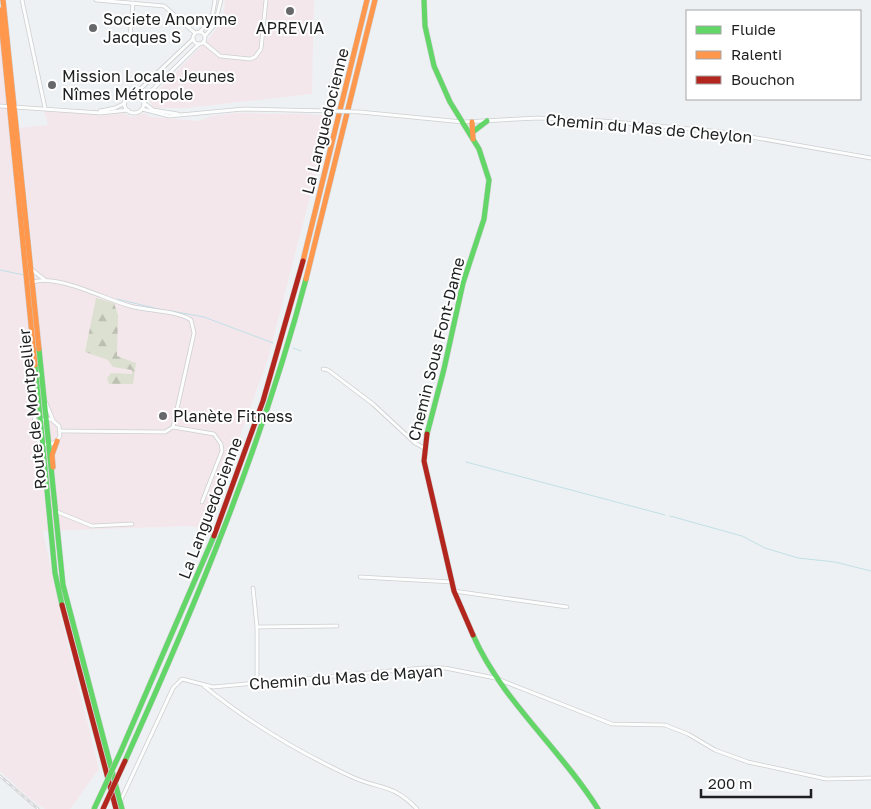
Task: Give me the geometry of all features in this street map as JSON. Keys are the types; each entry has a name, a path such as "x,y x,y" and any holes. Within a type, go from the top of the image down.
{"main road":[{"name":"Route de Montpellier","path":"3,0 34,348 42,420 48,445 65,593 122,809"},
{"name":"La Languedocienne","path":"94,809 208,552 262,402 298,279 367,0"},
{"name":"La Languedocienne","path":"102,809 125,761 216,552 266,414 312,254 375,0"},
{"name":"Chemin Sous Font-Dame","path":"424,0 427,38 436,73 486,166 488,198 483,224 463,284 424,448 424,461 454,591 484,660 495,678 582,783 598,809"},
{"name":"Route de Montpellier","path":"0,10 31,269 43,394 41,444 58,589 116,809"},
{"path":"474,131 487,121"},
{"path":"472,122 473,139"},
{"path":"53,499 55,492 52,455 57,441"}],"street":[{"path":"22,0 45,108"},
{"path":"96,0 133,3 160,2 195,33"},
{"path":"195,33 200,32 212,18 214,0"},
{"path":"0,106 110,113 142,110 151,90 203,42 205,36 215,24 221,0"},
{"path":"203,42 220,56 250,59 255,57 262,49 266,0"},
{"path":"130,37 133,3"},
{"path":"200,32 205,36"},
{"path":"128,110 125,103 127,96 136,93 193,39 195,33"},
{"path":"193,39 199,44"},
{"path":"136,93 144,102"},
{"name":"Chemin du Mas de Cheylon","path":"144,102 152,110 186,114"},
{"path":"98,112 115,108 125,103"},
{"name":"Chemin du Mas de Cheylon","path":"142,110 164,116 244,109 360,112 464,122 557,118 723,132 871,158"},
{"path":"31,269 48,281"},
{"path":"32,282 48,281 73,287 130,306 191,320 194,333 173,427 165,432 60,431"},
{"path":"34,348 33,412 35,436 41,444 48,445 57,441 60,431 43,394"},
{"path":"323,369 328,370 373,404 415,443 424,448"},
{"path":"35,427 42,420 54,421"},
{"path":"173,427 185,431 212,433 221,444 221,454 202,502"},
{"path":"55,511 61,511 92,526 132,524"},
{"path":"360,577 452,582"},
{"path":"253,588 257,627 258,683"},
{"path":"454,591 567,607"},
{"path":"257,627 337,626"},
{"name":"Chemin du Mas de Mayan","path":"120,803 175,685 184,679 213,687 423,668 445,668 495,678 612,724 666,725 688,734 715,750 748,762 826,779 871,778"},
{"path":"201,684 229,706 280,737 351,777 400,793 416,809"}],"shaded area":[{"path":"225,0 314,0 312,94 187,108 153,108 149,100 210,37 223,20"},
{"path":"0,35 24,273 36,283 19,128 48,125 44,110 110,115 121,112 131,117 145,113 151,117 199,121 211,116 235,113 331,116 267,362 206,529 191,526 43,531 60,612 99,769 70,809 45,809 30,799 0,771"}],"green space":[{"path":"96,298 114,303 118,315 117,356 136,363 133,384 109,384 107,378 111,373 132,374 132,370 113,367 108,360 85,352"}],"waterway":[{"path":"0,270 24,275"},
{"path":"117,299 167,311"},
{"path":"171,311 204,317 273,343"},
{"path":"293,348 301,351"},
{"path":"466,462 665,515"},
{"path":"670,516 742,536 765,548 798,558 835,562 871,571"}],"railway":[{"path":"0,776 38,809"}],"traffic: fast":[{"path":"424,0 425,26 434,66 450,102 479,149 489,180 484,219 463,283 427,434"},
{"path":"474,131 487,121"},
{"path":"125,761 177,643 226,524 269,403 306,279"},
{"path":"39,349 63,585 122,809"},
{"path":"35,365 55,573 62,605"},
{"path":"121,751 214,536"},
{"path":"473,635 499,681 567,765 598,809"},
{"path":"94,809 121,751"}],"traffic: slow":[{"path":"3,0 39,349"},
{"path":"303,261 367,0"},
{"path":"306,279 375,0"},
{"path":"0,10 35,365"},
{"path":"472,122 473,139"},
{"path":"53,467 52,455 57,441"}],"traffic: jam":[{"path":"214,536 263,401 303,261"},
{"path":"427,434 424,461 454,591 473,635"},
{"path":"62,605 116,809"},
{"path":"103,809 125,761"}],"place":[{"name":"APREVIA","path":"290,11"},
{"name":"Societe Anonyme Jacques S","path":"93,28"},
{"name":"Mission Locale Jeunes Nîmes Métropole","path":"52,85"},
{"name":"Planète Fitness","path":"163,416"}]}
